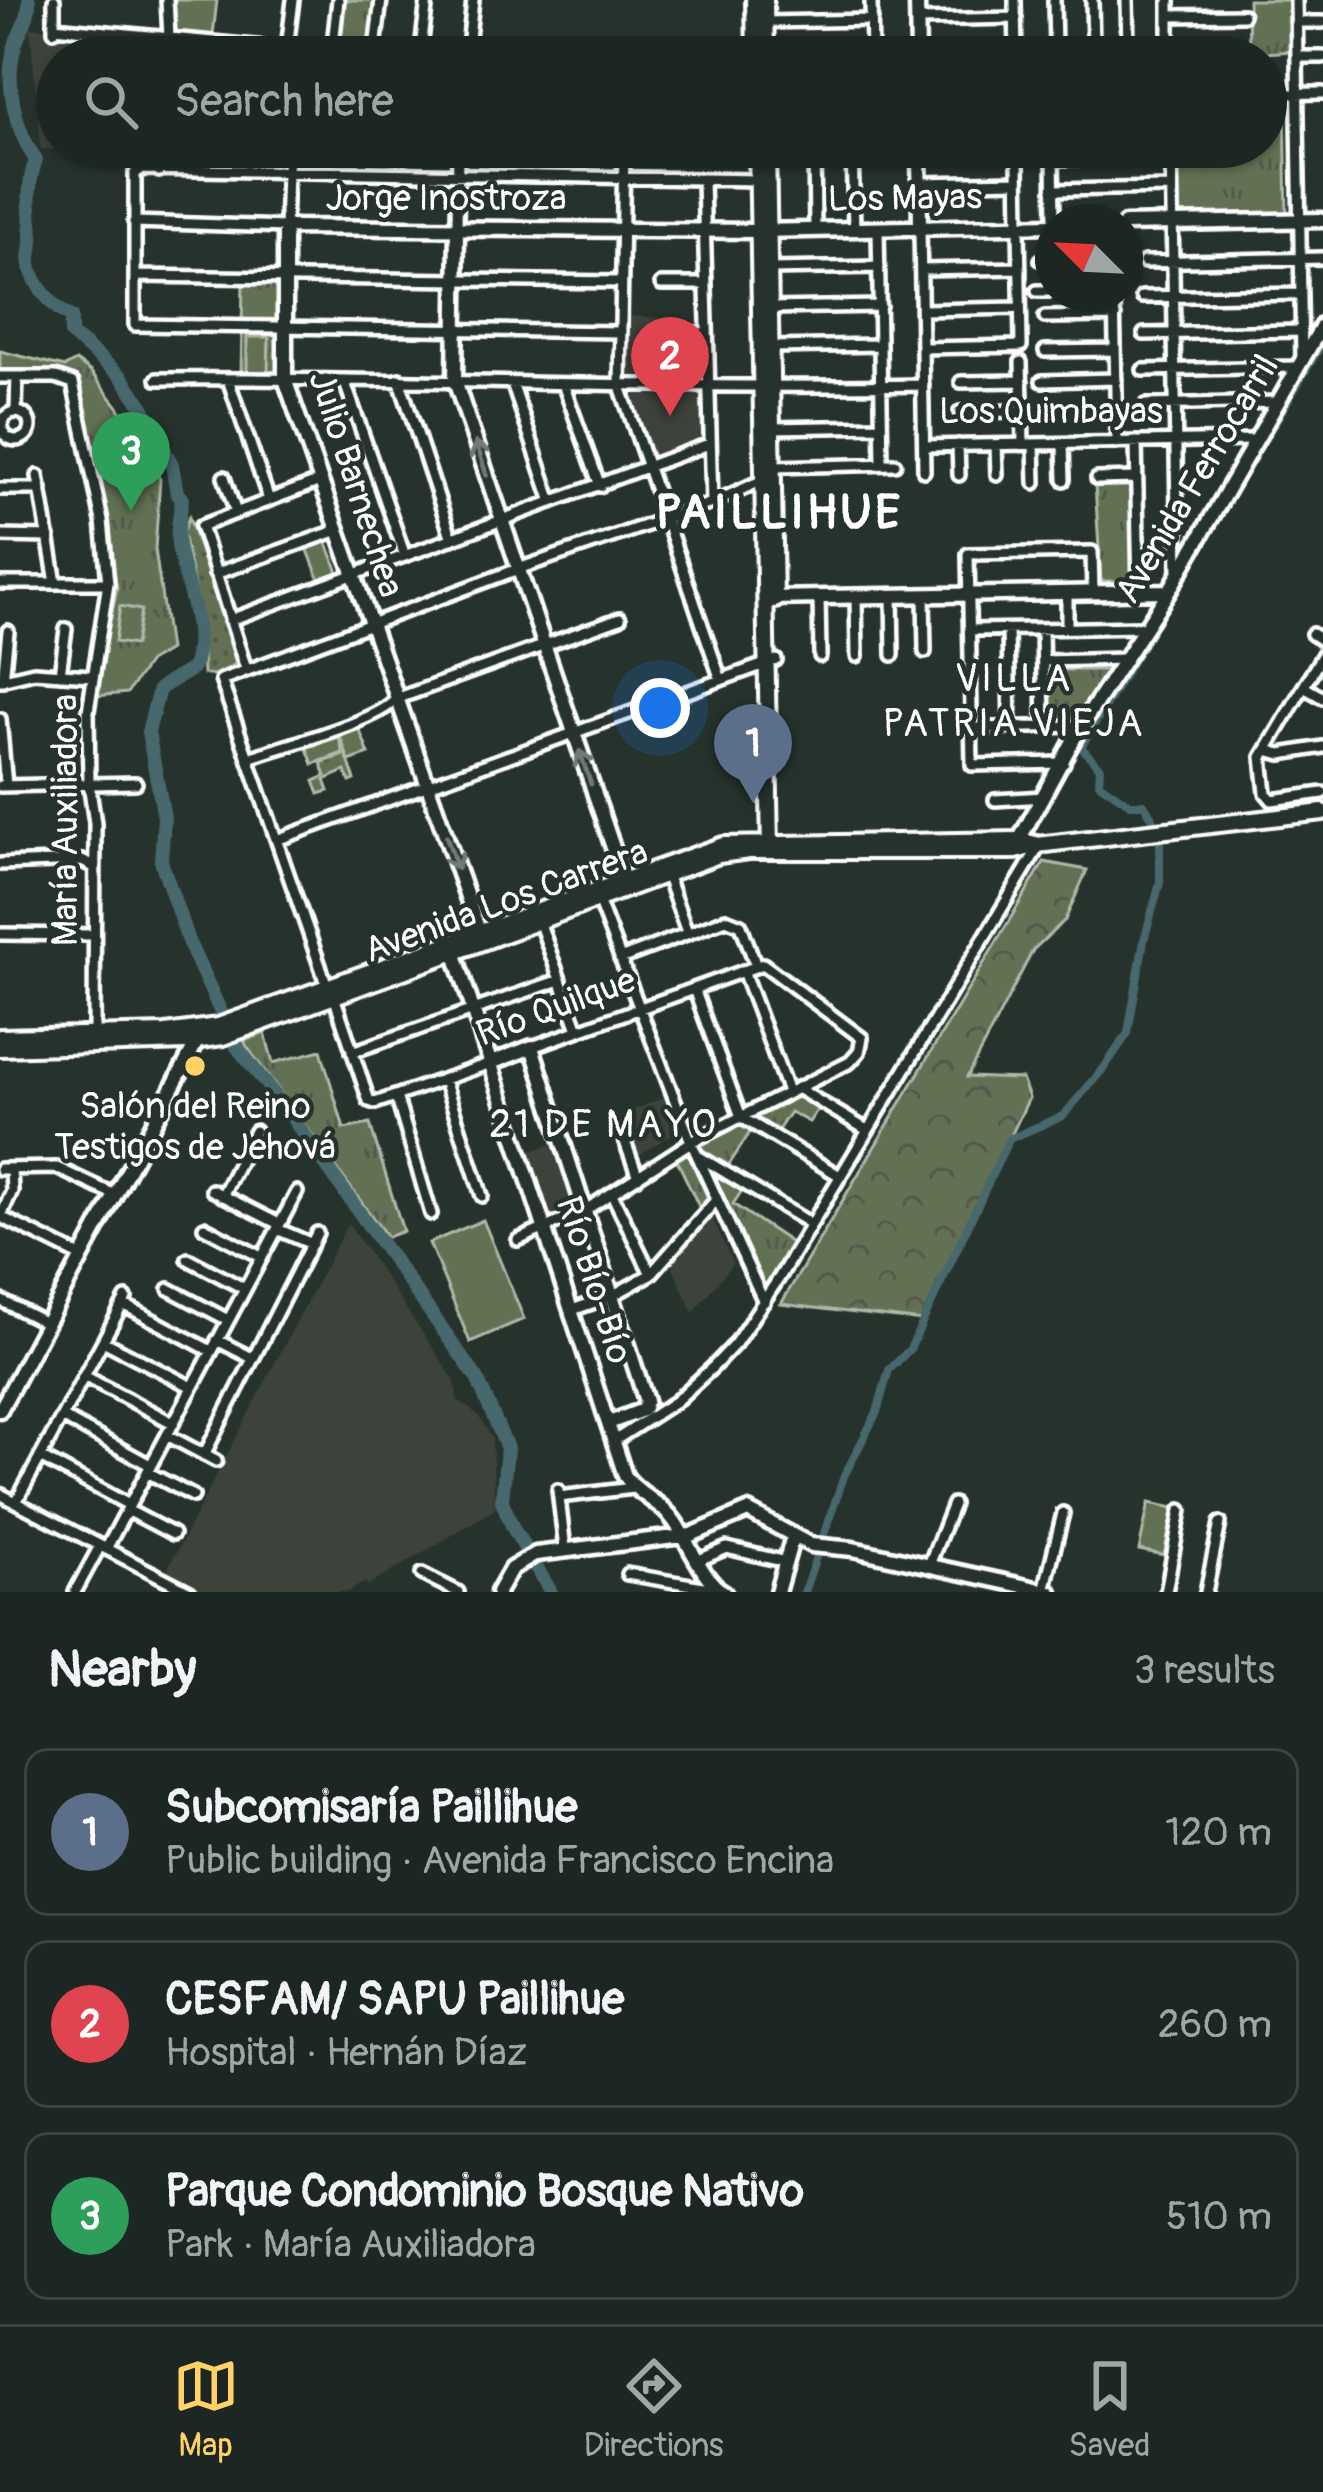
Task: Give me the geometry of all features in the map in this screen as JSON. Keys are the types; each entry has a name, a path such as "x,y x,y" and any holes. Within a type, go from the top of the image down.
{"main road":[{"path":"754,0 755,36"},
{"path":"764,0 765,36"},
{"path":"758,168 769,269 771,347 766,388 772,428 768,473"},
{"path":"766,168 763,231 775,846"},
{"path":"772,662 770,822 775,846"},
{"name":"Avenida Los Carrera","path":"453,947 479,931 625,883 709,849 1039,845 1323,812"},
{"path":"709,849 770,822"},
{"name":"Avenida Los Carrera","path":"0,1048 210,1034 598,900 625,883 730,853 775,846"},
{"name":"Avenida Los Carrera","path":"0,1037 94,1040"}],"street":[{"path":"54,0 54,30 140,36"},
{"path":"167,0 169,36"},
{"path":"283,0 293,0 288,36"},
{"path":"334,36 338,0"},
{"path":"377,36 382,0"},
{"path":"423,36 428,0"},
{"path":"469,36 473,0"},
{"path":"872,0 872,36"},
{"path":"917,0 917,36"},
{"path":"1016,0 1016,36"},
{"path":"1054,0 1055,36"},
{"path":"1092,0 1093,36"},
{"path":"1127,0 1128,36"},
{"path":"1168,0 1169,36"},
{"path":"1143,370 1299,364 1296,0"},
{"path":"1169,16 1243,15"},
{"path":"917,20 1016,18"},
{"path":"765,22 872,20"},
{"path":"1296,22 1323,22"},
{"path":"1297,57 1323,57"},
{"path":"1287,93 1323,93"},
{"name":"Julio Barnechea","path":"286,168 285,380 479,931"},
{"path":"457,168 455,381 625,883"},
{"path":"623,168 620,386 721,680"},
{"path":"814,168 815,230"},
{"path":"853,168 854,229"},
{"name":"Los Quimbayas","path":"920,168 924,446 1254,440"},
{"path":"922,348 1021,346 1018,168"},
{"path":"1053,168 1053,204"},
{"path":"1171,168 1178,573"},
{"path":"620,332 135,325 135,173 758,181"},
{"path":"703,180 712,502"},
{"path":"920,183 1018,181"},
{"path":"1053,190 1172,188"},
{"path":"1143,224 1323,220"},
{"name":"Jorge Inostroza","path":"134,222 763,231"},
{"name":"Los Mayas","path":"763,231 1035,225"},
{"path":"878,228 882,464"},
{"path":"1144,262 1323,258"},
{"path":"769,269 879,267"},
{"path":"921,269 1020,268"},
{"path":"135,276 621,282"},
{"path":"661,284 706,284"},
{"path":"1143,297 1301,294"},
{"path":"770,308 880,306"},
{"path":"922,310 1020,308"},
{"path":"1115,312 1117,442"},
{"path":"1045,317 1115,316"},
{"name":"Avenida Ferrocarril","path":"1017,845 1081,726 1169,591 1323,323"},
{"path":"1144,334 1301,331"},
{"path":"666,333 707,333"},
{"path":"771,347 880,345"},
{"path":"1045,351 1115,350"},
{"path":"1022,362 1022,411 1034,483"},
{"path":"0,377 17,377 16,411"},
{"name":"María Auxiliadora","path":"17,377 56,377 73,383 102,521 108,583 91,676 89,783 95,823 94,1040"},
{"path":"228,379 269,500"},
{"path":"399,379 452,539"},
{"path":"157,380 399,379 707,388 923,385"},
{"path":"1042,381 1116,379"},
{"path":"344,380 405,556"},
{"path":"961,382 1022,381"},
{"path":"512,383 552,502"},
{"path":"563,384 600,486"},
{"path":"1146,404 1276,402"},
{"path":"1042,412 1116,410"},
{"path":"960,412 1022,411"},
{"path":"772,428 881,426"},
{"path":"1136,442 1139,591"},
{"path":"1063,443 1064,480"},
{"path":"230,620 709,444"},
{"path":"996,445 997,475"},
{"path":"924,446 924,471"},
{"path":"958,446 959,475"},
{"path":"560,980 352,1052 221,680 712,502 768,473 895,464"},
{"path":"38,476 56,583"},
{"path":"224,477 236,513"},
{"path":"1097,479 1137,478"},
{"path":"246,669 201,526 320,481"},
{"path":"0,489 41,489"},
{"path":"215,574 338,530"},
{"path":"0,536 49,537"},
{"path":"1064,763 972,765 968,554 1092,552 1093,592"},
{"path":"0,583 108,583"},
{"path":"771,598 1169,591"},
{"path":"1067,592 1067,628"},
{"path":"924,595 925,652"},
{"path":"856,596 857,656"},
{"path":"892,596 893,655"},
{"path":"819,597 820,656"},
{"path":"249,758 389,708 396,698 620,617"},
{"path":"970,630 1144,627"},
{"path":"60,674 66,629"},
{"path":"1008,629 1010,727"},
{"path":"1042,629 1044,727"},
{"path":"8,631 2,680 34,672 91,676"},
{"path":"1312,634 1323,640"},
{"path":"1323,654 1262,757 1266,793 1272,800 1323,793"},
{"path":"1042,661 1126,659"},
{"path":"279,839 772,662"},
{"path":"1304,687 1323,698"},
{"path":"0,719 3,786 136,783"},
{"path":"971,728 1081,726"},
{"path":"1267,750 1281,754 1323,747"},
{"path":"995,800 1043,797"},
{"path":"612,1432 676,1401 735,1344 1039,845"},
{"path":"0,865 82,861 92,866"},
{"path":"666,874 687,932"},
{"path":"598,900 692,1142 764,1301"},
{"path":"518,1240 584,1211 692,1142 850,1062 860,1052 862,1038 857,1033 771,966 756,966 741,925 726,919 620,959"},
{"path":"539,921 578,1030"},
{"path":"0,934 93,935"},
{"name":"Río Bío-Bío","path":"453,947 625,1476 633,1488"},
{"name":"Río Quilque","path":"352,1052 364,1094 375,1103 756,966"},
{"path":"743,971 793,1090 867,1130"},
{"path":"694,989 741,1117 840,1176"},
{"path":"3,1397 210,1034"},
{"path":"532,1047 644,1390 644,1410 612,1432"},
{"path":"444,1080 482,1196"},
{"path":"396,1096 430,1214"},
{"path":"620,1128 638,1177"},
{"path":"204,1455 314,1238 278,1227 217,1193 256,1131"},
{"path":"698,1156 811,1224"},
{"path":"82,1257 0,1218 12,1191 6,1169 57,1168 115,1195"},
{"path":"75,1592 128,1508 296,1192"},
{"path":"612,1194 651,1274"},
{"path":"572,1310 612,1296 651,1274 717,1199"},
{"path":"204,1227 261,1257"},
{"path":"188,1258 244,1288"},
{"path":"170,1288 228,1320"},
{"path":"0,1300 46,1324"},
{"path":"16,1502 124,1301 211,1351"},
{"path":"218,1340 252,1358"},
{"path":"103,1341 192,1388"},
{"path":"84,1376 173,1423"},
{"path":"62,1417 193,1496"},
{"path":"166,1435 216,1461"},
{"path":"40,1456 173,1534"},
{"path":"565,1549 558,1493 633,1488 667,1512 720,1590"},
{"path":"0,1494 190,1592"},
{"path":"929,1565 953,1504"},
{"path":"1166,1592 1181,1510"},
{"path":"498,1592 512,1569 536,1554 699,1533 748,1511 816,1546 1047,1592 1063,1514"},
{"path":"1206,1592 1220,1523"},
{"path":"777,1592 793,1536"},
{"path":"699,1560 727,1548 786,1562"},
{"path":"422,1574 458,1592"},
{"path":"627,1574 720,1590"}],"shaded area":[{"path":"30,27 123,36 36,36 36,94"},
{"path":"626,316 661,318 660,381 626,381"},
{"path":"626,390 702,393 706,438 652,459"},
{"path":"665,1097 675,1132 639,1155 620,1116"},
{"path":"559,1142 579,1205 550,1215 527,1152"},
{"path":"710,1213 733,1263 693,1313 670,1261"},
{"path":"348,1223 455,1381 457,1400 478,1415 492,1438 495,1509 368,1586 365,1582 348,1592 205,1592 166,1572"}],"green space":[{"path":"173,0 217,0 213,35 174,31"},
{"path":"344,0 377,0 372,36 339,36"},
{"path":"1248,0 1290,0 1292,51 1287,51 1287,36 1249,36"},
{"path":"1176,168 1286,168 1287,220 1176,218"},
{"path":"243,282 281,283 279,375 241,373"},
{"path":"247,337 269,337 268,372 247,372"},
{"path":"0,351 65,367 76,361 91,372 119,408 160,479 155,549 169,650 149,662 127,693 95,696 117,588 81,384 57,372 0,373"},
{"path":"1131,483 1134,581 1101,581 1095,484"},
{"path":"189,517 237,663 216,675 203,674 200,616 183,533"},
{"path":"325,538 338,572 319,579 306,545"},
{"path":"120,606 141,610 135,645 115,642"},
{"path":"1049,670 1113,670 1079,728 1050,719"},
{"path":"358,726 369,754 349,761 339,733"},
{"path":"338,734 343,753 313,764 306,746"},
{"path":"346,754 355,780 350,782 345,771 325,780 329,791 319,794 314,781 326,776 321,763"},
{"path":"1044,862 1087,870 1065,920 1033,950 967,1077 1022,1079 1029,1098 922,1321 781,1304"},
{"path":"265,1033 273,1063 321,1050 344,1129 370,1124 403,1231 387,1237 247,1047 244,1041"},
{"path":"796,1094 820,1106 809,1122 790,1112 776,1133 756,1123 725,1171 745,1186 733,1204 793,1244 767,1287 759,1286 718,1194 701,1211 676,1158"},
{"path":"483,1220 524,1319 470,1342 429,1243"},
{"path":"1149,1503 1174,1508 1164,1555 1139,1550"}],"waterway":[{"path":"29,0 12,60 11,90 17,120 36,160 30,198 32,273 46,295 71,317 71,334 121,376 143,407 172,465 182,499 178,545 196,621 197,652 193,668 159,689 148,732 164,817 161,861 188,941 237,1047 477,1378 507,1448 502,1501 551,1592"},
{"path":"1213,526 1323,342"},
{"path":"1159,617 1081,747 1100,768 1099,783 1130,804 1144,804 1159,829"},
{"path":"1200,819 1323,802"},
{"path":"804,1592 844,1476 877,1412 889,1370 910,1349 1009,1139 1063,1116 1128,1033 1144,940 1160,883 1160,838"}],"place":[{"name":"CESFAM/ SAPU Paillihue","path":"670,416"},
{"name":"Parque Condominio Bosque Nativo","path":"131,511"},
{"name":"Subcomisaría Paillihue","path":"753,803"},
{"name":"Salón del Reino Testigos de Jehová","path":"195,1066"}],"district":[{"name":"PAILLIHUE","path":"779,513"},
{"name":"VILLA PATRIA VIEJA","path":"1014,700"},
{"name":"21 DE MAYO","path":"604,1124"}]}
